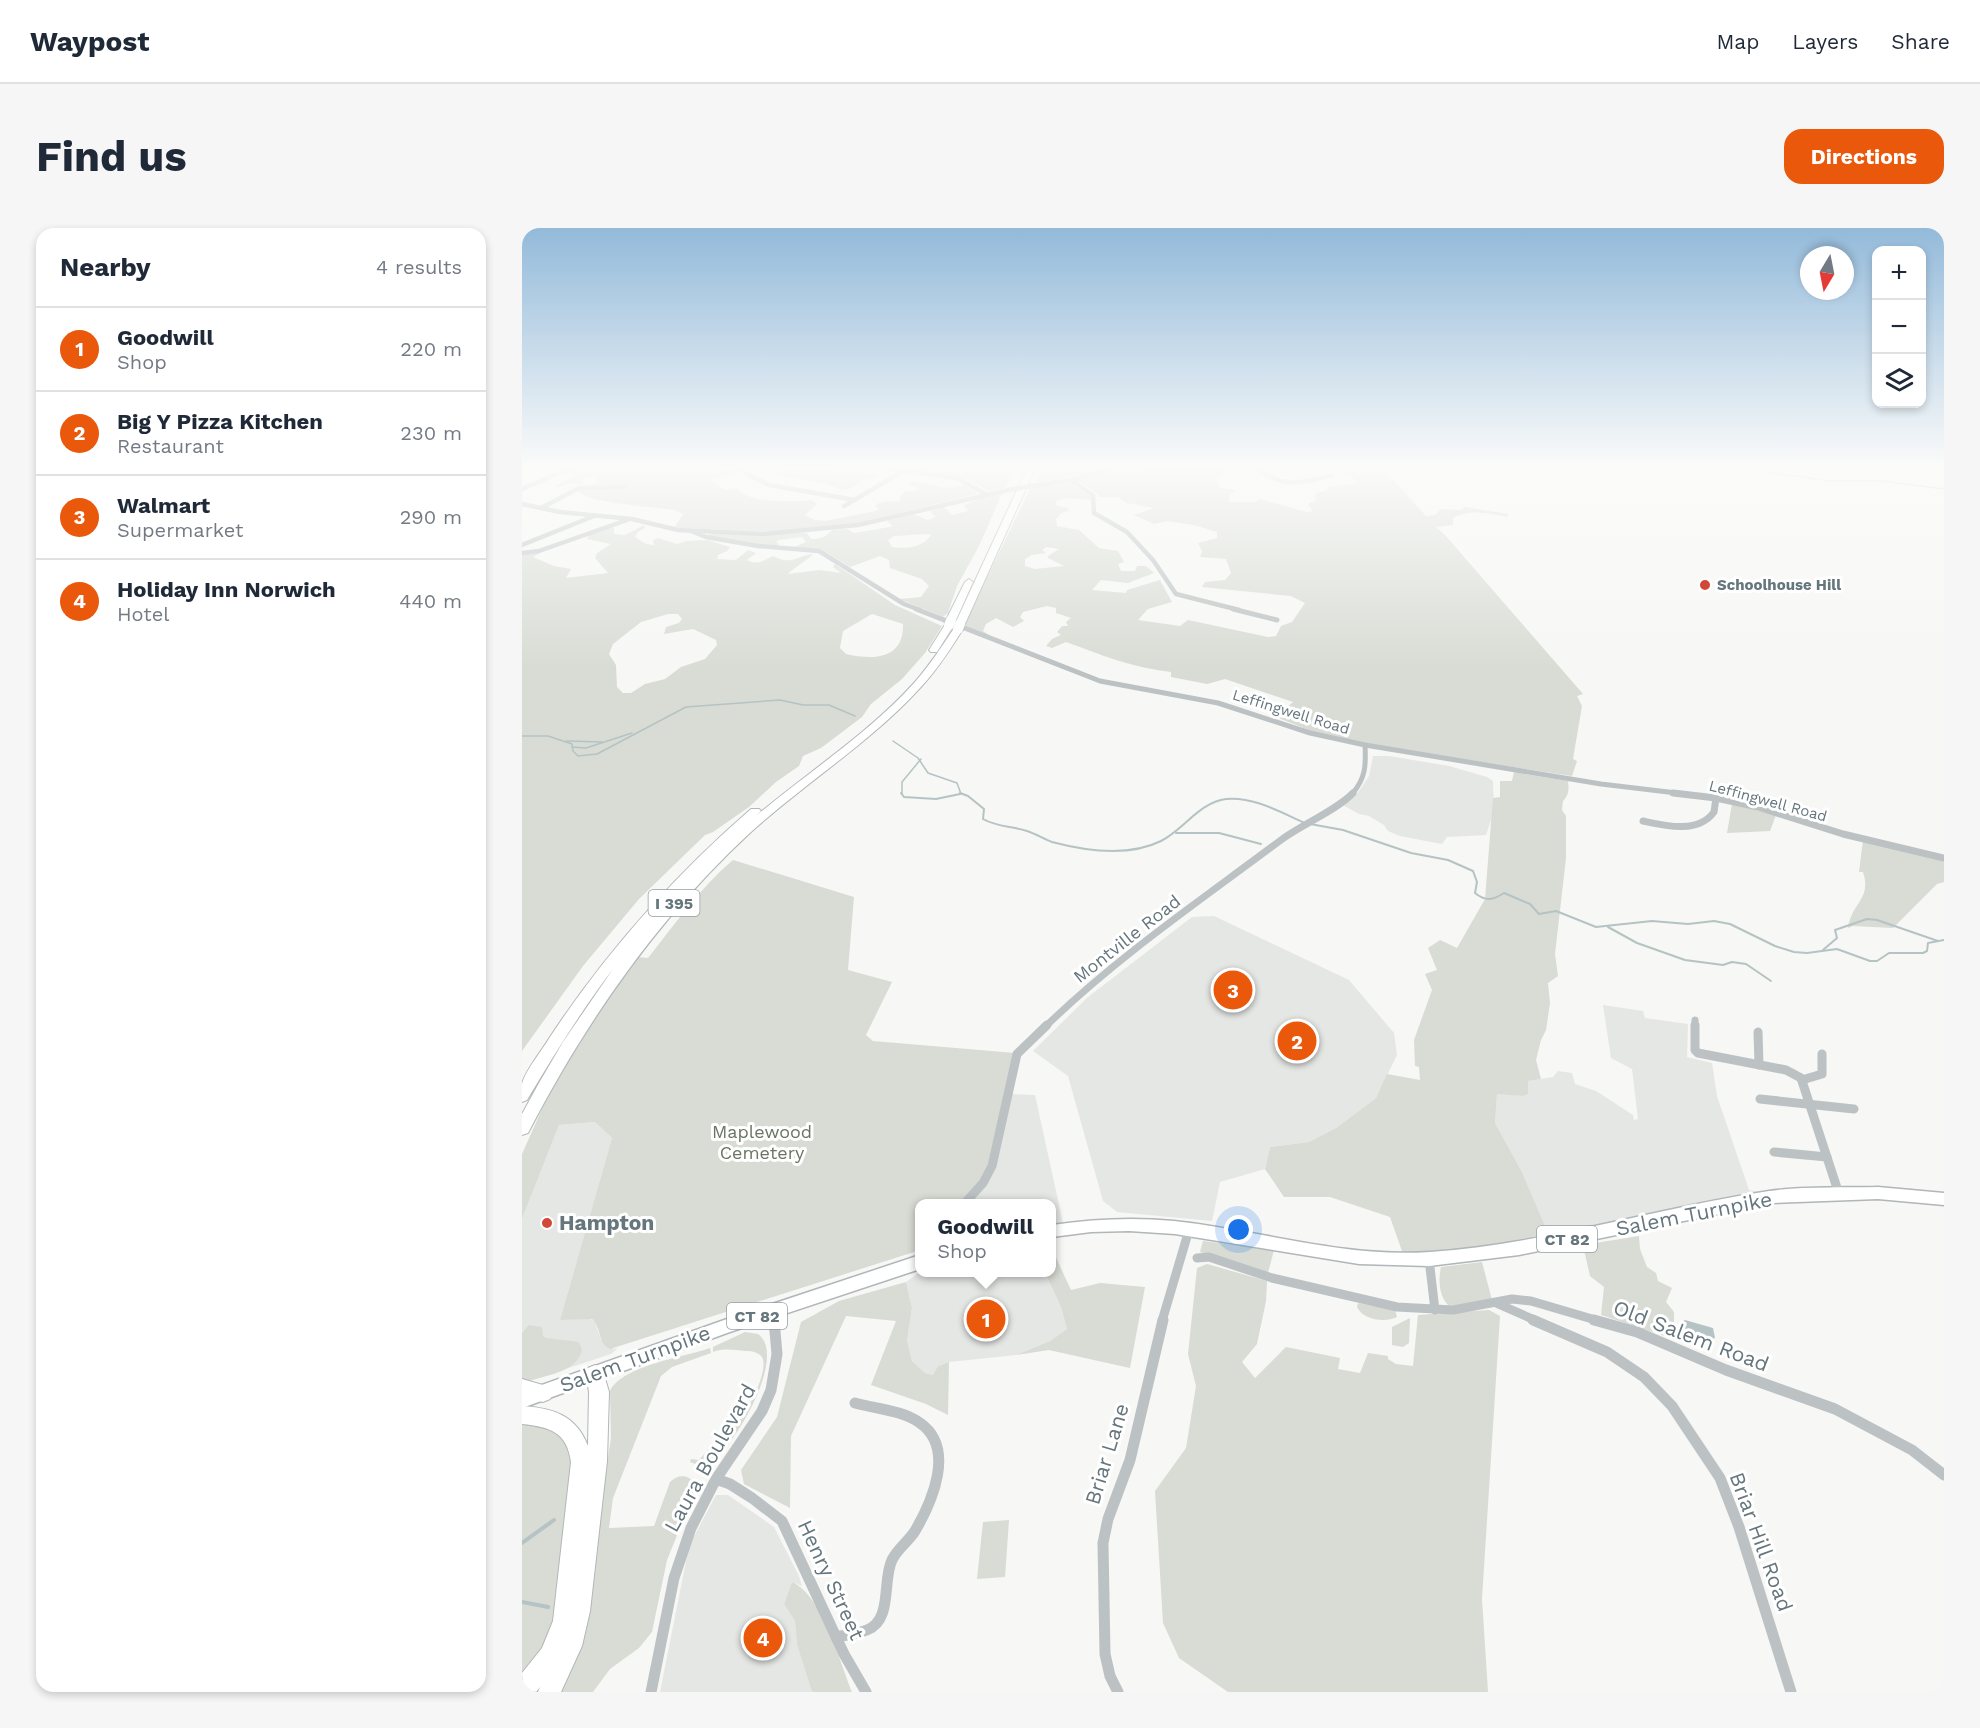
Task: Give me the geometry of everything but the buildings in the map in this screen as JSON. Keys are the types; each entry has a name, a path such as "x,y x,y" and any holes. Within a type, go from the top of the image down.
{"highway":[{"name":"I 395","path":"522,1096 548,1052 608,964 672,889 743,821 892,698 929,657 955,624 995,532"},
{"name":"I 395","path":"522,1129 555,1068 587,1016 660,918 747,830 900,702 932,668 1002,532"},
{"path":"522,1082 548,1052"},
{"path":"549,1692 569,1651 579,1611 597,1461 599,1392 595,1374"},
{"path":"522,1388 543,1393"},
{"path":"522,1415 549,1418 567,1427 577,1442 581,1462 564,1624 546,1663 522,1691"}],"main road":[{"name":"Salem Turnpike","path":"1056,1230 1091,1226 1130,1225 1189,1230 1359,1257 1429,1259 1519,1248 1771,1197 1878,1193 1944,1199"},
{"name":"Salem Turnpike","path":"522,1400 772,1311 915,1264"}],"street":[{"path":"522,545 553,532"},
{"path":"522,552 538,551 593,532"},
{"name":"Leffingwell Road","path":"694,532 706,537 758,546 819,551 904,604 1090,678 1218,703 1310,733 1365,745 1590,782 1716,798 1758,807 1843,834 1944,858"},
{"path":"723,532 783,532"},
{"path":"1127,532 1153,561 1176,594 1277,620"},
{"name":"Montville Road","path":"968,1199 983,1183 992,1166 1017,1054 1075,998 1114,966 1305,823 1350,796 1359,786 1366,771 1365,745"},
{"path":"1642,821 1666,826 1698,824 1708,820 1714,812 1716,798"},
{"path":"1695,1020 1696,1052 1790,1071 1802,1080 1839,1194"},
{"path":"1758,1032 1760,1065"},
{"path":"1802,1080 1822,1074 1822,1054"},
{"path":"1760,1099 1854,1108"},
{"path":"1774,1152 1827,1157"},
{"name":"Briar Lane","path":"1118,1692 1110,1676 1105,1654 1101,1565 1104,1536 1130,1461 1159,1332 1189,1230"},
{"name":"Old Salem Road","path":"1197,1258 1209,1257 1272,1278 1397,1307 1435,1310 1512,1299 1531,1301 1637,1332 1670,1344 1726,1370 1835,1409 1912,1450 1944,1475"},
{"path":"1429,1259 1435,1310"},
{"name":"Briar Hill Road","path":"1496,1303 1607,1352 1644,1377 1672,1406 1724,1488 1739,1527 1791,1692"},
{"name":"Laura Boulevard","path":"651,1692 680,1559 692,1525 716,1479 759,1417 769,1395 777,1354 772,1311"},
{"path":"836,1637 871,1629 880,1620 891,1563 918,1525 932,1492 938,1468 939,1454 935,1440 922,1424 909,1418 855,1403"},
{"name":"Henry Street","path":"716,1479 730,1484 753,1498 782,1521 836,1637 866,1692"}],"shaded area":[{"path":"1373,756 1389,756 1449,766 1487,777 1493,781 1494,811 1486,835 1447,837 1442,844 1400,836 1388,831 1384,825 1369,816 1359,814 1341,804 1355,796 1362,787 1369,776"},
{"path":"1214,916 1349,980 1394,1033 1397,1055 1376,1098 1336,1128 1309,1142 1270,1147 1265,1169 1220,1182 1212,1221 1117,1212 1103,1201 1068,1076 1033,1051 1088,997 1192,917"},
{"path":"1603,1005 1643,1011 1645,1018 1688,1024 1687,1057 1712,1063 1717,1096 1749,1190 1766,1193 1549,1236 1522,1172 1495,1123 1497,1093 1521,1096 1528,1081 1553,1077 1558,1071 1572,1073 1575,1084 1596,1091 1633,1115 1634,1120 1638,1119 1632,1069 1611,1058"},
{"path":"1010,1094 1035,1095 1063,1223 1056,1225 1056,1199 974,1199 986,1183"},
{"path":"595,1122 612,1138 560,1320 589,1318 595,1322 601,1340 614,1349 618,1348 611,1354 526,1382 522,1380 522,1219 559,1125"},
{"path":"915,1276 1047,1277 1061,1307 1067,1329 1050,1341 1016,1355 949,1362 938,1366 934,1375 925,1373 912,1361 907,1340 912,1308 906,1282"},
{"path":"1683,1321 1713,1328 1715,1338 1697,1348 1687,1342"},
{"path":"716,1495 728,1495 774,1527 799,1576 802,1586 792,1582 784,1604 795,1621 797,1645 812,1692 660,1692 689,1546"}],"green space":[{"path":"595,532 638,532 635,537 646,544 654,545 653,540 658,538 677,544 707,540 730,547 718,555 717,559 736,560 748,550 756,553 747,560 754,562 761,562 773,556 790,560 813,554 788,574 819,570 841,573 833,567 835,564 895,605 942,626 925,653 902,679 871,704 862,717 821,748 803,756 799,766 776,782 749,807 705,835 639,899 583,966 522,1051 522,554 540,553 533,557 554,566 571,569 566,578 608,573 595,558 597,553 611,544 587,539 589,534","holes":["668,614 678,614 682,619 679,623 666,627 664,634 693,629 716,640 717,645 705,659 681,667 665,679 645,684 631,693 623,693 617,687 616,665 609,654 613,644 641,622","872,614 903,624 902,636 898,645 885,655 856,656 846,654 840,648 843,631"]},
{"path":"829,532 985,532 957,586 948,613 943,617 899,599 921,597 929,586 922,579 890,568 889,560 880,556 850,567 824,551 794,547 806,542 802,537 779,540 776,542 779,544 775,547 707,536 709,534 807,533 811,539 818,539","holes":["931,535 909,548 892,547 888,540 894,536"]},
{"path":"1009,532 1082,532 1099,548 1118,551 1124,562 1118,564 1121,571 1135,571 1137,566 1146,566 1154,573 1128,583 1101,580 1092,590 1126,593 1127,590 1160,580 1172,602 1148,609 1138,620 1180,626 1188,620 1268,637 1276,636 1281,626 1292,622 1305,603 1291,596 1202,587 1205,582 1225,580 1231,573 1226,559 1200,557 1202,551 1198,543 1217,538 1217,532 1442,532 1583,694 1577,696 1582,706 1573,759 1577,761 1572,776 1383,747 1316,733 1276,717 1293,702 1225,679 1207,684 1171,677 1171,672 1131,664 1066,642 1052,648 1046,646 1052,639 1061,635 1057,632 1062,626 1068,626 1066,622 1071,618 1056,613 1056,608 1047,606 1023,612 1020,617 1024,621 1013,627 996,618 986,624 983,631 996,640 963,627","holes":["1046,547 1059,549 1048,556 1064,566 1035,569 1025,566 1025,559 1032,555 1046,553 1042,550"]},
{"path":"1514,772 1568,781 1568,792 1563,801 1562,810 1566,816 1566,858 1555,954 1558,976 1548,983 1550,1003 1546,1030 1536,1060 1541,1079 1528,1081 1528,1094 1522,1096 1497,1094 1495,1123 1522,1172 1548,1233 1477,1249 1403,1254 1390,1217 1330,1197 1284,1197 1265,1169 1270,1147 1309,1142 1336,1128 1376,1098 1387,1074 1420,1080 1419,1067 1415,1066 1414,1040 1432,990 1425,974 1437,970 1428,948 1440,940 1457,948 1485,899 1493,798 1500,797 1500,781 1512,781"},
{"path":"1732,804 1776,815 1770,831 1727,833"},
{"path":"1863,840 1944,860 1944,882 1937,884 1893,928 1853,926 1848,928 1865,888 1863,872 1859,872"},
{"name":"Maplewood Cemetery","path":"733,860 854,897 848,970 892,982 866,1035 873,1041 1015,1053 987,1168 975,1188 965,1199 915,1199 914,1252 610,1349 603,1343 592,1319 560,1320 612,1138 595,1122 559,1125 522,1219 522,1154 549,1093 575,1045 637,957 648,958 678,919"},
{"path":"1639,1236 1640,1249 1647,1267 1656,1273 1658,1281 1672,1288 1666,1302 1674,1312 1674,1339 1601,1315 1604,1287 1590,1276 1583,1245"},
{"path":"1203,1241 1274,1250 1268,1273 1200,1252"},
{"path":"1056,1258 1071,1290 1100,1283 1145,1287 1130,1368 1049,1350 1016,1355 1050,1341 1067,1329 1061,1307 1047,1277 1056,1277"},
{"path":"1482,1262 1492,1300 1449,1306 1440,1288 1441,1267"},
{"path":"1207,1264 1267,1281 1266,1301 1257,1344 1242,1362 1255,1378 1286,1347 1340,1358 1338,1369 1360,1373 1368,1353 1388,1356 1388,1359 1396,1364 1413,1366 1418,1315 1489,1310 1500,1316 1482,1599 1488,1692 1228,1692 1179,1658 1163,1623 1155,1491 1186,1448 1196,1386 1188,1354 1197,1268"},
{"path":"906,1282 912,1308 907,1340 912,1361 925,1373 933,1375 938,1366 949,1362 948,1415 926,1404 871,1385 896,1321 846,1316 791,1436 790,1508 744,1484 741,1470 777,1417 801,1322 839,1301"},
{"path":"1358,1303 1395,1310 1397,1317 1381,1320 1369,1317 1360,1311 1357,1307"},
{"path":"1410,1318 1409,1343 1403,1347 1392,1345 1392,1327"},
{"path":"529,1325 542,1327 543,1336 546,1338 579,1342 582,1350 579,1358 574,1364 559,1372 526,1382 522,1380 522,1333"},
{"path":"745,1332 758,1334 766,1345 767,1362 754,1403 743,1423 718,1456 706,1465 690,1462 691,1459 699,1460 715,1442 718,1446 724,1440 721,1436 745,1412 758,1388 763,1370 760,1355 733,1350 713,1352 713,1347"},
{"path":"710,1348 711,1353 672,1367 661,1376 613,1498 609,1528 654,1526 670,1482 683,1476 690,1478 695,1484 691,1501 667,1560 652,1632 639,1648 610,1669 593,1692 559,1692 580,1645 611,1438 610,1391 617,1382 641,1368"},
{"path":"522,1421 554,1427 574,1453 556,1626 522,1682"},
{"path":"1009,1520 1005,1577 977,1579 983,1522"},
{"path":"792,1582 803,1589 821,1615 836,1647 852,1692 812,1692 797,1645 795,1621 784,1604"}],"waterway":[{"path":"572,747 578,756 597,754 686,707 780,700 803,705 829,705 855,716"},
{"path":"572,747 586,748 632,733"},
{"path":"522,736 548,736 572,744 572,747"},
{"path":"566,741 602,742"},
{"path":"893,741 920,761"},
{"path":"902,794 902,782 920,761"},
{"path":"920,761 928,773 957,783 961,793"},
{"path":"901,793 904,797 936,799 960,794"},
{"path":"961,793 968,796 984,809 983,819 988,822 1027,831 1052,842 1093,850 1121,851 1149,846 1169,836 1208,805 1226,799 1257,803 1305,823"},
{"path":"1310,824 1343,830 1411,853 1448,860 1473,871 1477,882 1475,893 1483,898 1493,898 1504,893 1530,904 1539,914 1556,911 1596,927 1652,921 1688,924 1714,921 1730,924 1775,946 1794,952 1807,953 1837,949 1870,961 1877,961 1889,953 1923,953 1927,951 1928,943 1944,940"},
{"path":"1176,833 1219,833 1261,844"},
{"path":"1823,950 1837,938 1835,930 1867,919 1877,920 1938,941"},
{"path":"1608,927 1637,943 1685,960 1723,965 1732,962 1746,964 1771,981"},
{"path":"522,1543 554,1520"},
{"path":"522,1602 548,1607"}],"place":[{"name":"Schoolhouse Hill","path":"1705,585"},
{"name":"Walmart","path":"1233,990"},
{"name":"Big Y Pizza Kitchen","path":"1297,1041"},
{"name":"Hampton","path":"547,1223"},
{"name":"Goodwill","path":"986,1319"},
{"name":"Holiday Inn Norwich","path":"763,1638"}]}
